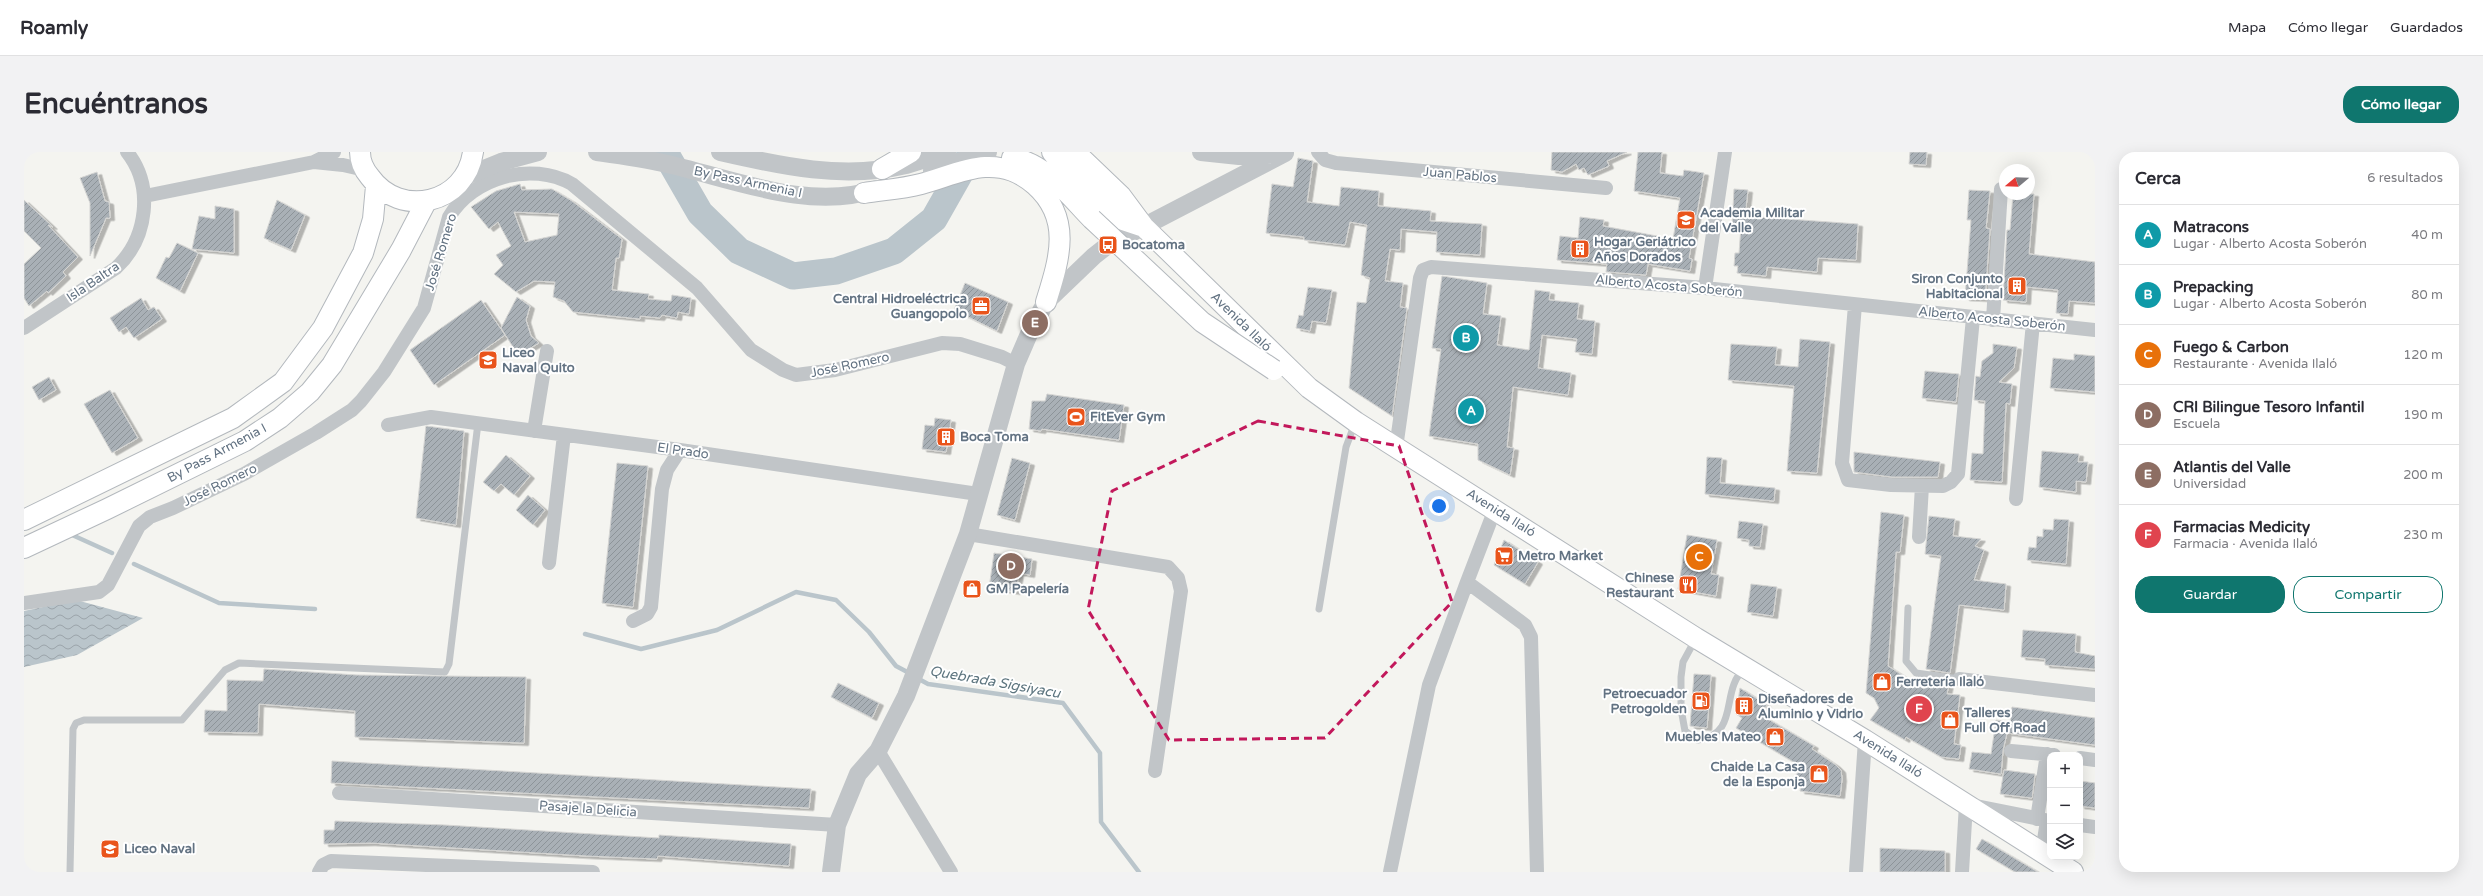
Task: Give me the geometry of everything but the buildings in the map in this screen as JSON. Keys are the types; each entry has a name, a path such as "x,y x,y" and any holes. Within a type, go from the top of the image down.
{"main road":[{"path":"367,169 399,200 426,202 447,193 464,177 473,152"},
{"path":"882,169 911,152"},
{"name":"Avenida Ilaló","path":"1052,152 1069,172 1117,218 1144,227"},
{"name":"Avenida Ilaló","path":"1075,152 1121,196 1144,227 1309,388 1356,422 1696,638 1865,740 2073,872"},
{"path":"986,153 1017,159 1048,176 1202,322 1274,370 1309,388"},
{"path":"864,193 919,184 983,167 999,167 1026,177 1045,194 1054,210 1060,227 1060,248 1046,302"},
{"name":"By Pass Armenia I","path":"24,520 233,418 283,382 323,328 363,253 374,219 367,169"},
{"name":"By Pass Armenia I","path":"24,548 245,441 285,414 310,392 332,365 401,250 426,202"}],"street":[{"name":"Isla Baltra","path":"24,328 123,262 135,241 145,196 140,172 127,152"},
{"path":"145,196 314,162 334,152"},
{"path":"464,177 501,162 538,152"},
{"name":"By Pass Armenia I","path":"598,152 662,162 784,192 812,196 864,193 986,153"},
{"name":"By Pass Armenia I","path":"720,152 810,170 847,171 882,169 906,165 947,152"},
{"path":"1200,152 1239,156 1262,156 1286,152"},
{"path":"831,872 837,825 858,774 878,751 906,696 968,534 978,494 1016,364 1032,327 1046,302 1094,256 1108,245 1286,152"},
{"name":"Juan Pablos","path":"1318,152 1325,160 1336,164 1606,188"},
{"path":"1705,288 1726,152"},
{"path":"314,162 367,169"},
{"name":"José Romero","path":"24,602 99,592 112,579 139,526 150,517 173,508 244,474 352,410 380,377 424,308 449,218 455,207 468,193 494,180 540,173 556,175 572,184 697,288 752,350 783,370 796,375 835,370 942,342 960,344 1016,364"},
{"path":"1993,320 2000,200"},
{"name":"Alberto Acosta Soberón","path":"1396,448 1420,278 1424,270 1431,267 1705,288 2095,330"},
{"path":"1855,305 1842,463 1848,480 1922,486 1943,486 1951,482 1958,474 1973,318"},
{"path":"2016,498 2033,323"},
{"path":"534,430 547,351"},
{"name":"El Prado","path":"388,425 431,417 680,450 978,494"},
{"path":"549,563 564,435"},
{"path":"633,621 647,614 651,607 662,489 670,462 680,450"},
{"path":"1919,537 1922,486"},
{"path":"1390,872 1429,685 1495,509"},
{"path":"968,534 1168,567 1178,578 1181,591 1155,771"},
{"path":"1468,582 1525,625 1531,637 1537,872"},
{"path":"1959,679 2095,695"},
{"path":"1856,872 1865,740"},
{"path":"878,751 951,872"},
{"path":"2011,751 2047,755"},
{"path":"2083,758 2095,760"},
{"path":"2042,852 2047,788"},
{"name":"Pasaje la Delicia","path":"339,793 837,825"},
{"path":"1962,872 1966,804 2045,820"},
{"path":"2083,825 2095,827"},
{"path":"319,872 323,865 331,861 397,867 593,872"}],"lane":[{"path":"1320,609 1346,447 1356,422"},
{"path":"70,872 72,729 76,723 84,720 182,720 225,670 239,663 445,672 449,664 478,423"},
{"path":"1908,608 1906,661 1910,669 1916,673 1959,679"},
{"path":"1696,638 1683,662 1681,696 1685,731 1698,740 1710,738 1723,727 1736,678 1746,668"}],"highlighted area":[{"path":"1258,421 1399,446 1452,602 1325,738 1169,740 1088,610 1112,491"}],"water":[{"path":"76,600 143,618 77,655 24,667 24,611"}],"waterway":[{"path":"661,152 666,154 700,213 739,251 793,276 836,271 894,251 934,219 972,152"},
{"name":"Quebrada Sigsiyacu","path":"70,534 112,553"},
{"name":"Quebrada Sigsiyacu","path":"134,564 219,603 315,609"},
{"name":"Quebrada Sigsiyacu","path":"585,634 641,649 717,630 796,592 836,600 869,632 896,666 911,674"},
{"name":"Quebrada Sigsiyacu","path":"917,678 928,684 1063,703 1100,753 1101,822 1139,872"}],"place":[{"name":"Academia Militar del Valle","path":"1686,220"},
{"name":"Bocatoma","path":"1108,245"},
{"name":"Hogar Geriátrico Años Dorados","path":"1580,249"},
{"name":"Siron Conjunto Habitacional","path":"2017,286"},
{"name":"Central Hidroeléctrica Guangopolo","path":"981,306"},
{"name":"Atlantis del Valle","path":"1035,323"},
{"name":"Prepacking","path":"1466,338"},
{"name":"Liceo Naval Quito","path":"488,360"},
{"name":"Matracons","path":"1471,411"},
{"name":"FitEver Gym","path":"1076,417"},
{"name":"Boca Toma","path":"946,437"},
{"name":"Metro Market","path":"1504,556"},
{"name":"Fuego & Carbon","path":"1699,557"},
{"name":"CRI Bilingue Tesoro Infantil","path":"1011,566"},
{"name":"Chinese Restaurant","path":"1688,585"},
{"name":"GM Papelería","path":"972,589"},
{"name":"Ferretería Ilaló","path":"1882,682"},
{"name":"Petroecuador Petrogolden","path":"1701,701"},
{"name":"Diseñadores de Aluminio y Vidrio","path":"1744,706"},
{"name":"Farmacias Medicity","path":"1919,709"},
{"name":"Talleres Full Off Road","path":"1950,720"},
{"name":"Muebles Mateo","path":"1775,737"},
{"name":"Chaide La Casa de la Esponja","path":"1819,774"},
{"name":"Liceo Naval","path":"110,849"}]}
